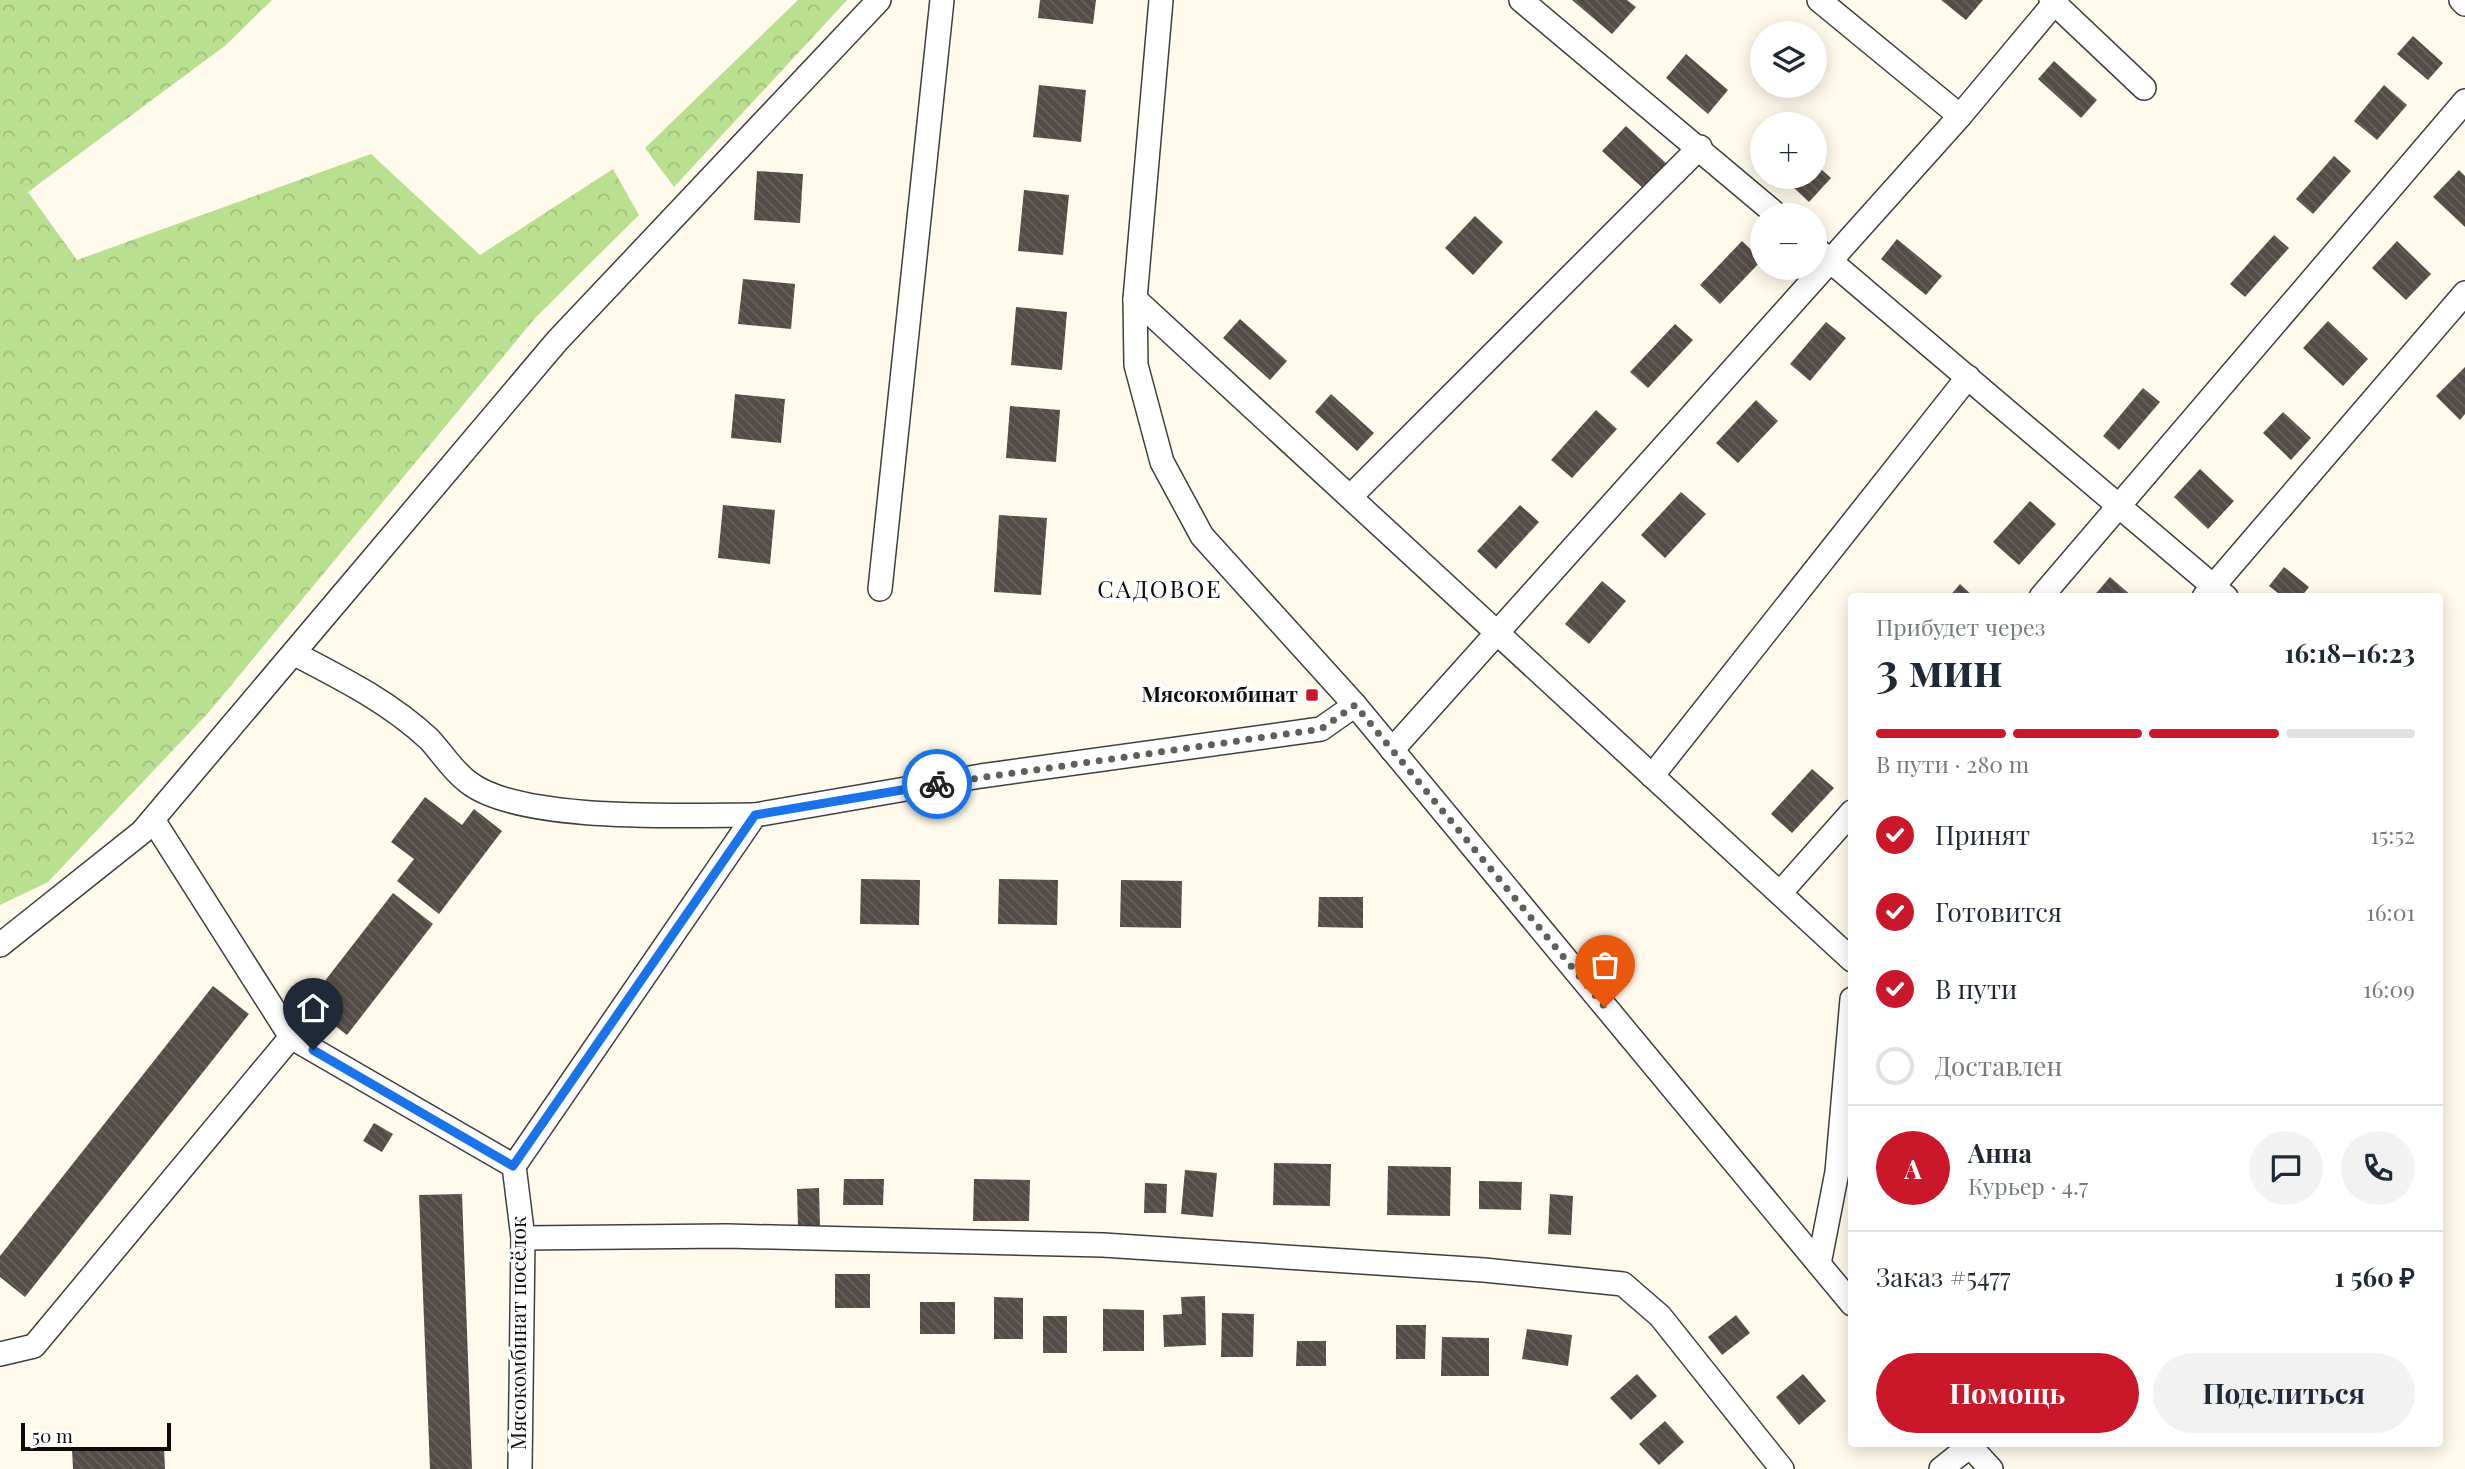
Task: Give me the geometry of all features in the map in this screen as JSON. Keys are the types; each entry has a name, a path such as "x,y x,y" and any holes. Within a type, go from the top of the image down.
{"street":[{"path":"0,945 81,883 153,820 557,341 879,0"},
{"path":"880,589 942,0"},
{"path":"1161,0 1135,299 1136,365 1162,462 1202,536 1355,705 1848,1299"},
{"path":"1521,0 1700,147 1763,203"},
{"path":"1819,0 1960,116"},
{"path":"2461,0 2465,4"},
{"path":"1827,251 1960,116 2054,1 2144,88"},
{"path":"2044,593 2465,101"},
{"path":"1350,497 1700,147"},
{"path":"1827,258 2121,505 2215,593 2465,293"},
{"path":"1392,750 1499,635 1802,280"},
{"path":"1135,299 1848,956"},
{"path":"1652,776 1968,377"},
{"path":"295,654 376,696 429,740 469,783 519,804 635,816 755,815 981,776 1321,729 1355,705"},
{"path":"153,820 291,1037 513,1166 755,815"},
{"path":"1780,894 1848,817"},
{"path":"0,1354 34,1346 291,1037"},
{"path":"1819,1264 1837,1172 1848,1045"},
{"name":"Мясокомбинат посёлок","path":"513,1166 523,1238 520,1469"},
{"path":"523,1238 727,1236 1103,1245 1484,1270 1623,1284 1660,1316 1782,1469"},
{"path":"1941,1469 1967,1447"},
{"path":"1971,1447 1991,1469"}],"green space":[{"path":"0,0 272,0 226,45 28,192 77,260 371,154 480,255 613,169 639,215 535,318 209,712 48,882 0,905"},
{"path":"798,0 847,0 674,187 645,148"}],"building":[{"path":"1040,0 1096,0 1093,24 1038,18"},
{"path":"1572,0 1627,0 1636,7 1612,34"},
{"path":"1941,0 1983,0 1966,20"},
{"path":"2413,36 2443,63 2428,80 2397,54"},
{"path":"1686,54 1728,90 1708,114 1666,78"},
{"path":"2054,61 2097,100 2081,118 2038,79"},
{"path":"1039,85 1086,90 1081,142 1033,137"},
{"path":"2384,85 2407,105 2377,140 2354,121"},
{"path":"1626,126 1668,165 1645,190 1602,151"},
{"path":"2334,156 2351,171 2313,214 2296,199"},
{"path":"2459,170 2465,176 2465,227 2433,197"},
{"path":"757,171 803,174 800,223 754,220"},
{"path":"1795,189 1821,189 1809,202"},
{"path":"1024,190 1069,195 1063,255 1018,251"},
{"path":"1475,216 1503,242 1473,275 1445,248"},
{"path":"2274,235 2289,248 2245,297 2230,284"},
{"path":"1897,239 1942,276 1926,295 1881,259"},
{"path":"1742,241 1750,249 1750,273 1720,304 1700,285"},
{"path":"2397,241 2431,274 2406,300 2372,268"},
{"path":"743,279 795,284 791,329 738,324"},
{"path":"1016,307 1067,312 1062,370 1011,365"},
{"path":"1240,319 1287,361 1270,380 1223,338"},
{"path":"2328,321 2368,359 2343,386 2303,348"},
{"path":"1826,322 1846,338 1810,381 1790,364"},
{"path":"1675,324 1693,340 1648,388 1630,372"},
{"path":"2465,367 2465,414 2460,420 2436,396"},
{"path":"2143,388 2160,402 2119,450 2103,436"},
{"path":"735,394 785,399 781,443 731,438"},
{"path":"1331,394 1374,433 1357,451 1315,412"},
{"path":"1756,400 1778,421 1738,463 1716,443"},
{"path":"1010,406 1060,410 1056,462 1006,458"},
{"path":"1596,410 1617,429 1572,478 1551,460"},
{"path":"2283,412 2311,438 2291,460 2263,433"},
{"path":"2200,469 2234,501 2208,529 2174,497"},
{"path":"1681,492 1706,514 1665,558 1641,535"},
{"path":"2030,501 2056,524 2019,565 1993,542"},
{"path":"723,505 775,510 770,564 718,558"},
{"path":"1520,505 1539,522 1496,569 1477,551"},
{"path":"999,515 1047,518 1041,595 994,592"},
{"path":"2284,567 2309,587 2304,593 2278,593 2269,586"},
{"path":"2110,577 2128,593 2096,593"},
{"path":"1602,581 1626,601 1589,644 1565,624"},
{"path":"1960,584 1970,593 1952,593"},
{"path":"1812,769 1834,788 1792,833 1771,814"},
{"path":"425,797 462,825 474,809 502,831 439,914 397,881 414,859 391,842"},
{"path":"861,879 920,880 919,925 860,924"},
{"path":"999,879 1058,880 1057,925 998,924"},
{"path":"1121,880 1182,881 1181,928 1120,927"},
{"path":"393,893 433,924 347,1035 307,1004"},
{"path":"1319,897 1363,897 1363,928 1318,927"},
{"path":"213,986 249,1014 25,1297 0,1277 0,1256"},
{"path":"374,1123 393,1134 382,1152 363,1141"},
{"path":"1274,1163 1331,1164 1330,1206 1273,1205"},
{"path":"1388,1166 1451,1167 1450,1216 1387,1215"},
{"path":"1185,1170 1217,1173 1213,1217 1181,1214"},
{"path":"844,1179 884,1179 883,1205 843,1205"},
{"path":"974,1179 1030,1180 1029,1221 973,1221"},
{"path":"1479,1181 1522,1182 1521,1210 1479,1209"},
{"path":"1145,1183 1167,1184 1166,1213 1144,1213"},
{"path":"819,1188 820,1227 798,1228 797,1189"},
{"path":"462,1194 472,1469 430,1469 419,1195"},
{"path":"1550,1194 1573,1196 1571,1235 1548,1234"},
{"path":"835,1274 870,1274 870,1308 835,1308"},
{"path":"1205,1296 1206,1345 1164,1347 1163,1315 1182,1314 1181,1297"},
{"path":"994,1297 1023,1298 1023,1339 994,1339"},
{"path":"920,1302 955,1302 955,1334 920,1334"},
{"path":"1103,1309 1144,1310 1144,1351 1103,1351"},
{"path":"1222,1313 1254,1314 1253,1357 1221,1357"},
{"path":"1736,1315 1750,1333 1722,1355 1708,1337"},
{"path":"1043,1316 1067,1316 1067,1353 1043,1353"},
{"path":"1396,1325 1426,1325 1425,1359 1396,1359"},
{"path":"1527,1329 1572,1335 1568,1366 1522,1359"},
{"path":"1442,1337 1489,1338 1489,1376 1441,1376"},
{"path":"1297,1341 1326,1341 1326,1366 1296,1366"},
{"path":"1637,1374 1657,1396 1631,1420 1610,1398"},
{"path":"1803,1374 1826,1401 1799,1425 1776,1397"},
{"path":"1665,1421 1684,1442 1659,1465 1639,1444"},
{"path":"164,1447 165,1469 73,1469 72,1449"}],"way so far":[{"path":"937,784 1321,729 1355,705 1605,1007"}],"place":[{"name":"Мясокомбинат","path":"1312,695"}],"district":[{"name":"САДОВОЕ","path":"1160,590"}],"route":[{"path":"313,1050 513,1166 755,815 937,784"}]}
